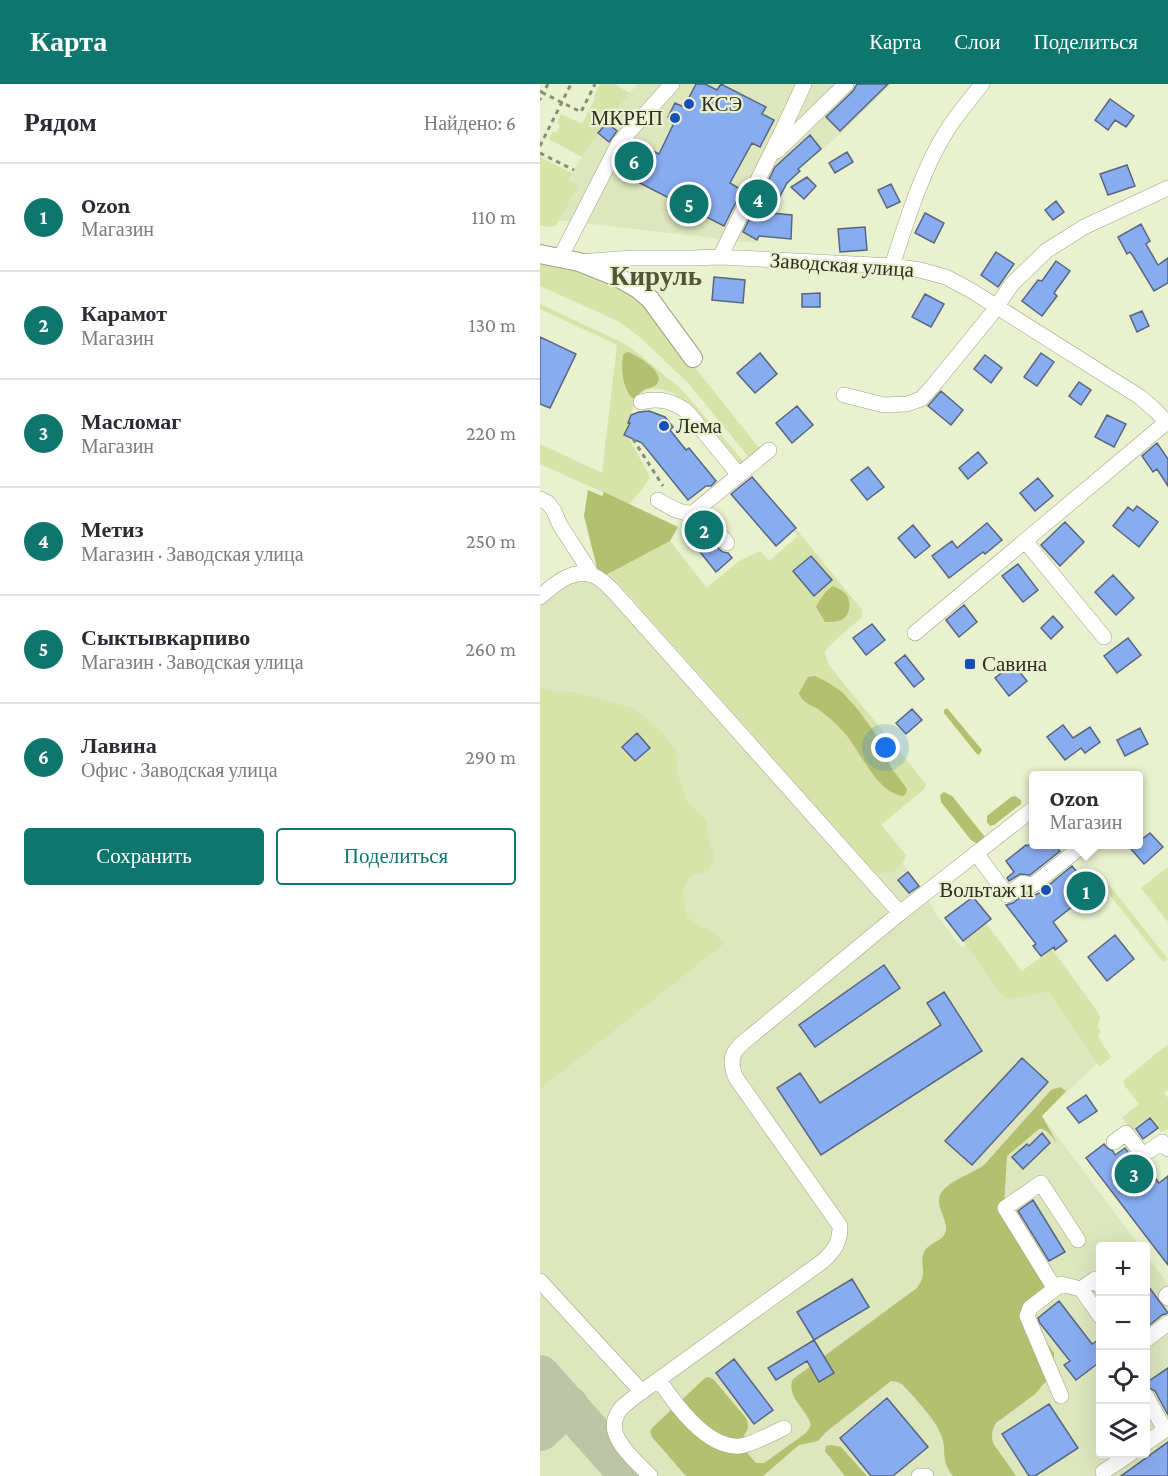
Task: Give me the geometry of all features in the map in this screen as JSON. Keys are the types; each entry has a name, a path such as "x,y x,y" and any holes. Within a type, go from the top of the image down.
{"main road":[{"path":"540,254 579,262 620,278 638,289 650,299 693,358"}],"street":[{"path":"560,258 619,143 672,84"},
{"path":"720,257 804,84"},
{"path":"769,159 846,84"},
{"path":"892,266 911,208 935,151 982,84"},
{"path":"844,395 884,405 907,404 921,399 990,316 1012,284 1046,251 1084,227 1168,188"},
{"name":"Заводская улица","path":"579,262 632,258 720,257 892,266 946,277 1140,397 1168,422"},
{"path":"641,402 658,399 682,408 739,475"},
{"path":"915,633 1168,422"},
{"path":"663,495 678,511 693,513 769,450"},
{"path":"540,499 548,503 554,511 590,574"},
{"path":"699,508 727,543"},
{"path":"1025,541 1104,637"},
{"path":"540,597 552,586 575,574 590,574 600,579 615,593 900,913"},
{"path":"650,1476 618,1441 614,1431 619,1411 823,1261 833,1252 840,1239 840,1226 736,1078 731,1067 732,1056 756,1032 900,913 1029,812"},
{"path":"976,853 1007,895 1023,883 1033,885 1078,849"},
{"path":"1114,1142 1126,1133 1143,1155 1162,1142 1168,1149"},
{"path":"1054,1289 1005,1209 1006,1206 1041,1183 1078,1240"},
{"path":"1081,1289 1096,1280"},
{"path":"540,1281 642,1392"},
{"path":"1061,1396 1027,1316 1030,1308 1062,1284 1081,1289 1096,1309"},
{"path":"1150,1337 1168,1323"},
{"path":"659,1380 677,1407 695,1425 712,1438 727,1445 741,1446 784,1428"},
{"path":"1150,1403 1165,1430 1150,1440"},
{"path":"1102,1475 1125,1458"},
{"path":"919,1476 926,1476"}],"path":[{"path":"540,100 548,84"},
{"path":"540,146 571,84"},
{"path":"542,92 581,112 595,84"},
{"path":"540,153 574,170"},
{"path":"633,439 660,482 663,495"}],"shaded area":[{"path":"600,84 614,84 630,93 582,157 549,139 553,131 556,133 560,126 557,123 561,114 582,124"},
{"path":"637,84 891,84 840,134 792,176 756,243 549,219 577,165 594,139"},
{"path":"540,157 572,173 569,180 578,185 556,226 540,225"},
{"path":"540,261 588,272 619,286 645,305 760,449 749,457 689,384 642,339 620,322 540,286"},
{"path":"540,304 634,350 681,389 746,464 741,464 693,406 667,391 652,389 638,398 624,435 629,438 650,477 629,504 540,464 540,444 602,473 617,345 540,309"},
{"path":"796,529 862,610 862,617 828,647 825,652 828,664 926,784 924,789 881,825 906,855 897,869 892,872 882,873 871,868 610,573 670,541 707,588 739,561 760,551 769,561 798,536 794,531"},
{"path":"670,541 706,588 739,561 763,685 906,855 903,864 925,893 935,913 962,948 970,942 1008,995 1051,987 1099,1061 1042,1116 1137,1242 1096,1242 1096,1458 1150,1458 1150,1259 1168,1284 1168,1476 540,1476 540,586 551,579 597,568 605,576"},
{"path":"540,687 557,693 573,692 632,708 656,726 676,749 677,773 687,801 706,821 714,856 709,870 693,876 684,886 685,908 688,918 726,942 540,1089"},
{"path":"1168,867 1168,922 1141,888"},
{"path":"1106,881 1168,959 1163,962 1101,884"},
{"path":"986,923 1022,971 1052,949 1098,1012 1100,1018 1097,1027 1100,1031 1098,1037 1111,1057 1100,1067 1050,993 1004,998 963,941"},
{"path":"1168,1044 1168,1090 1164,1093 1168,1098 1168,1129 1161,1132 1150,1118 1132,1132 1122,1118 1139,1104 1123,1081"}],"green space":[{"path":"627,352 653,368 659,378 655,386 644,390 635,398 632,398 626,388 623,378 623,355"},
{"path":"588,490 602,496 604,492 678,527 670,541 604,576 597,568 584,516"},
{"path":"833,586 846,594 849,608 841,620 825,622 816,607 823,595"},
{"path":"815,676 842,692 859,711 887,750 890,766 907,789 906,794 903,796 894,793 878,781 840,728 803,700 799,693 808,677"},
{"path":"947,708 982,750 979,755 944,713"},
{"path":"944,792 952,796 985,837 984,841 976,843 971,840 941,802 940,795"},
{"path":"1015,796 1021,800 1021,804 990,826 987,816"},
{"path":"1060,1087 1066,1091 1042,1116 1057,1143 1047,1131 1039,1129 1007,1156 1004,1205 1055,1297 1033,1313 1033,1324 1054,1353 1054,1361 1047,1380 1035,1394 996,1423 992,1433 993,1443 1016,1476 953,1476 946,1464 943,1441 938,1428 903,1385 891,1381 826,1432 818,1441 799,1445 763,1476 686,1476 652,1437 650,1432 652,1428 705,1378 709,1377 746,1418 748,1428 743,1438 743,1445 756,1463 764,1463 806,1433 811,1425 794,1397 791,1385 793,1379 917,1288 923,1276 924,1252 945,1233 946,1225 939,1202 941,1193 949,1185 984,1165 1051,1090"},
{"path":"826,1446 841,1447 867,1476 845,1476 825,1451"}],"building":[{"path":"696,84 705,84 717,90 721,84 766,107 762,114 774,120 760,147 752,143 730,183 742,190 724,226 622,174 638,143 659,154 673,125 668,117 675,103 684,107"},
{"path":"857,84 888,84 840,131 826,117 853,91"},
{"path":"1110,99 1134,116 1126,127 1115,120 1108,130 1095,120"},
{"path":"607,123 617,131 609,142 598,133"},
{"path":"810,135 821,149 798,169 800,171 787,183 771,213 792,215 791,239 759,236 757,240 743,232 775,167"},
{"path":"847,152 853,162 835,173 829,163"},
{"path":"1127,165 1135,186 1108,195 1100,174"},
{"path":"807,177 816,186 804,199 791,187"},
{"path":"891,184 900,202 887,208 878,190"},
{"path":"1056,201 1064,212 1053,220 1045,210"},
{"path":"925,213 944,223 934,243 915,233"},
{"path":"1141,224 1150,241 1146,244 1158,265 1168,258 1168,283 1154,291 1133,256 1130,252 1127,254 1118,237"},
{"path":"865,227 867,250 840,252 838,229"},
{"path":"996,252 1014,264 998,287 981,275"},
{"path":"1056,261 1070,271 1054,293 1057,296 1042,316 1022,301 1038,280 1042,281"},
{"path":"714,277 745,280 743,303 712,300"},
{"path":"820,293 820,307 802,307 802,294"},
{"path":"925,294 944,304 931,327 912,317"},
{"path":"1142,311 1149,326 1137,332 1130,316"},
{"path":"540,337 576,354 550,408 540,404"},
{"path":"760,353 777,374 755,393 737,373"},
{"path":"1041,353 1054,362 1037,386 1024,377"},
{"path":"985,355 1002,368 991,383 974,369"},
{"path":"1079,382 1091,390 1081,405 1069,396"},
{"path":"941,391 963,410 951,425 928,406"},
{"path":"797,406 813,425 792,443 776,423"},
{"path":"649,411 665,417 673,427 670,430 686,450 689,448 716,481 711,486 706,486 688,500 642,443 624,435 631,415"},
{"path":"1107,415 1126,424 1114,447 1095,437"},
{"path":"1157,443 1168,459 1168,486 1157,469 1153,472 1142,456"},
{"path":"978,452 987,463 968,479 959,468"},
{"path":"868,467 884,487 867,500 851,480"},
{"path":"752,477 796,528 776,546 731,494"},
{"path":"1038,478 1053,496 1035,511 1020,493"},
{"path":"1137,506 1158,522 1139,547 1113,526 1128,507 1133,511"},
{"path":"697,522 719,549 728,553 732,558 716,572 684,532"},
{"path":"1065,522 1084,542 1060,566 1041,545"},
{"path":"987,523 1002,540 949,578 932,556 952,541 957,548"},
{"path":"913,525 930,546 915,558 898,538"},
{"path":"811,556 832,580 814,596 793,571"},
{"path":"1018,564 1038,590 1023,602 1002,576"},
{"path":"1113,575 1134,598 1116,615 1095,592"},
{"path":"964,605 977,622 959,637 946,620"},
{"path":"1053,616 1063,627 1051,639 1041,628"},
{"path":"872,624 885,640 866,655 853,638"},
{"path":"1128,638 1141,655 1117,673 1104,656"},
{"path":"905,655 924,679 914,687 895,663"},
{"path":"1013,664 1027,681 1009,696 995,678"},
{"path":"912,709 922,720 906,734 896,723"},
{"path":"1063,725 1073,738 1090,727 1100,742 1085,753 1081,748 1065,760 1047,737"},
{"path":"1140,728 1148,744 1125,756 1117,740"},
{"path":"637,733 650,748 635,761 622,747"},
{"path":"1150,833 1163,847 1144,864 1131,849 1143,849 1143,838"},
{"path":"1029,845 1029,849 1059,849 1060,851 1030,875 1020,874 1009,881 1007,878 1014,872 1006,861"},
{"path":"1072,866 1092,891 1053,922 1067,941 1041,956 1033,946 1036,944 1006,905 1013,903 1025,893 1035,895 1039,893"},
{"path":"908,872 919,886 909,893 898,880"},
{"path":"973,897 991,919 963,941 945,918"},
{"path":"1115,935 1134,959 1107,981 1088,957"},
{"path":"884,965 900,988 815,1047 799,1025"},
{"path":"944,992 982,1051 821,1155 777,1088 800,1073 820,1103 941,1025 927,1003"},
{"path":"1022,1058 1048,1082 972,1165 945,1141"},
{"path":"1086,1095 1097,1111 1079,1123 1067,1108"},
{"path":"1150,1118 1158,1128 1143,1139 1136,1129"},
{"path":"1042,1133 1050,1143 1023,1169 1012,1157 1027,1144 1029,1146"},
{"path":"1104,1144 1115,1155 1125,1148 1145,1175 1150,1171 1159,1183 1168,1176 1168,1265 1086,1158"},
{"path":"1033,1200 1065,1252 1049,1261 1018,1211"},
{"path":"852,1279 869,1307 814,1340 797,1312"},
{"path":"1150,1288 1168,1313 1150,1325"},
{"path":"1059,1301 1092,1344 1096,1341 1096,1365 1076,1380 1064,1365 1070,1361 1038,1318"},
{"path":"814,1340 834,1373 819,1382 807,1361 776,1380 768,1368"},
{"path":"734,1359 773,1410 754,1424 716,1373"},
{"path":"1168,1368 1168,1415 1155,1391 1150,1388 1150,1380"},
{"path":"887,1398 928,1447 893,1476 871,1476 840,1438"},
{"path":"1049,1404 1078,1448 1035,1476 1029,1476 1002,1434"},
{"path":"1168,1442 1168,1476 1121,1476 1146,1458 1150,1458 1150,1455"}],"taxiway":[{"path":"540,1375 630,1476"},
{"path":"540,1431 568,1405"}],"place":[{"name":"КСЭ","path":"689,104"},
{"name":"МКРЕП","path":"675,118"},
{"name":"Лавина","path":"634,161"},
{"name":"Метиз","path":"758,199"},
{"name":"Сыктывкарпиво","path":"689,204"},
{"name":"Лема","path":"664,426"},
{"name":"Карамот","path":"704,530"},
{"name":"Савина","path":"970,664"},
{"name":"Вольтаж 11","path":"1046,890"},
{"name":"Ozon","path":"1086,891"},
{"name":"Масломаг","path":"1134,1174"}],"district":[{"name":"Кируль","path":"656,276"}]}
